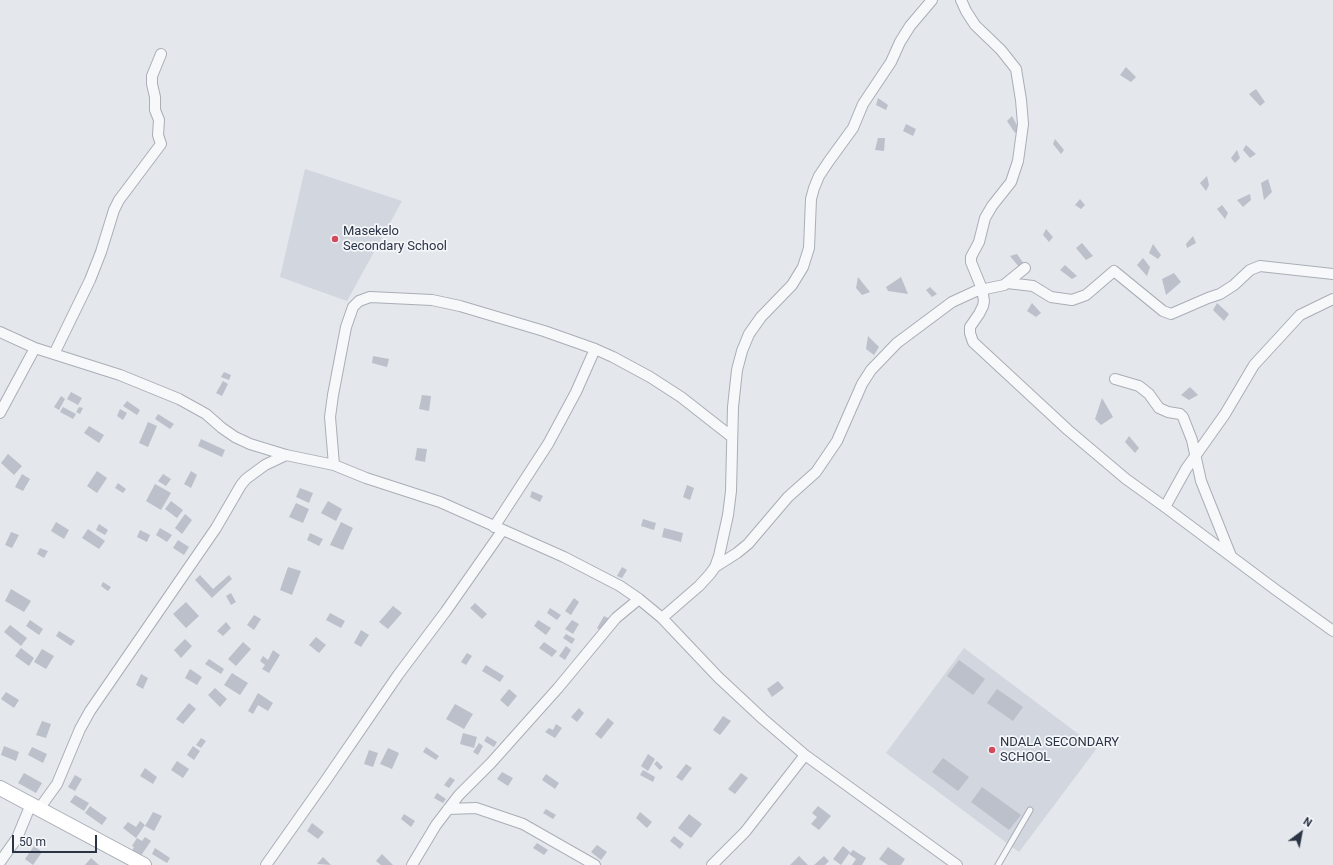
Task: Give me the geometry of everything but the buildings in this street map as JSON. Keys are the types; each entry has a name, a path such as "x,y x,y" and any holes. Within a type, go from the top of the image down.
{"street":[{"path":"716,567 723,541 731,491 733,407 736,377 742,351 754,326 792,285 803,268 809,248 811,199 814,188 829,161 853,128 863,104 891,62 900,42 910,26 932,0"},
{"path":"961,0 975,25 1001,50 1016,69 1023,124 1018,161 1011,182 992,206 985,218 979,242 971,257 971,262 983,295 983,306 970,327 973,342 1068,430 1126,479 1333,631"},
{"path":"54,354 90,280 101,252 114,210 119,200 161,144 158,135 159,120 156,113 152,84 152,76 161,54"},
{"path":"1007,283 1033,286 1051,297 1072,300 1086,296 1114,271 1163,311 1171,314 1220,294 1234,285 1250,270 1260,266 1333,274"},
{"path":"662,618 699,586 716,567 748,544 788,497 816,472 837,441 862,384 871,370 897,343 952,302 982,289 1000,286 1007,283 1025,268"},
{"path":"334,465 330,417 349,316 353,307 362,300 370,297 432,300 460,306 544,331 594,349 613,357 650,377 681,397 732,437"},
{"path":"1166,507 1176,486 1225,414 1246,377 1263,355 1300,315 1333,299"},
{"path":"0,332 35,348 120,375 180,399 206,414 216,424 235,437 250,444 286,455 334,465 366,478 440,502 592,570 639,599 662,618 718,677 763,719 806,755 957,865"},
{"path":"0,413 35,348"},
{"path":"266,865 398,675 446,611 498,529 548,444 576,392 594,349"},
{"path":"1115,379 1139,386 1149,394 1156,406 1162,410 1182,415 1192,440 1201,481 1231,556"},
{"path":"0,862 17,838 35,806 57,784 80,729 90,712 216,528 241,485 246,479 265,465 286,455"},
{"path":"412,865 448,809 467,785 491,763 558,688 616,618 639,599"},
{"path":"712,865 745,832 806,755"},
{"path":"0,788 142,864"},
{"path":"448,809 476,808 523,824 595,865"}],"lane":[{"path":"998,865 1030,810"}],"shaded area":[{"name":"Masekelo Secondary School","path":"305,169 402,201 347,301 280,277"},
{"name":"NDALA SECONDARY SCHOOL","path":"964,648 1097,748 1019,852 886,753"}],"place":[{"name":"Masekelo Secondary School","path":"335,239"},
{"name":"NDALA SECONDARY SCHOOL","path":"992,750"}]}
